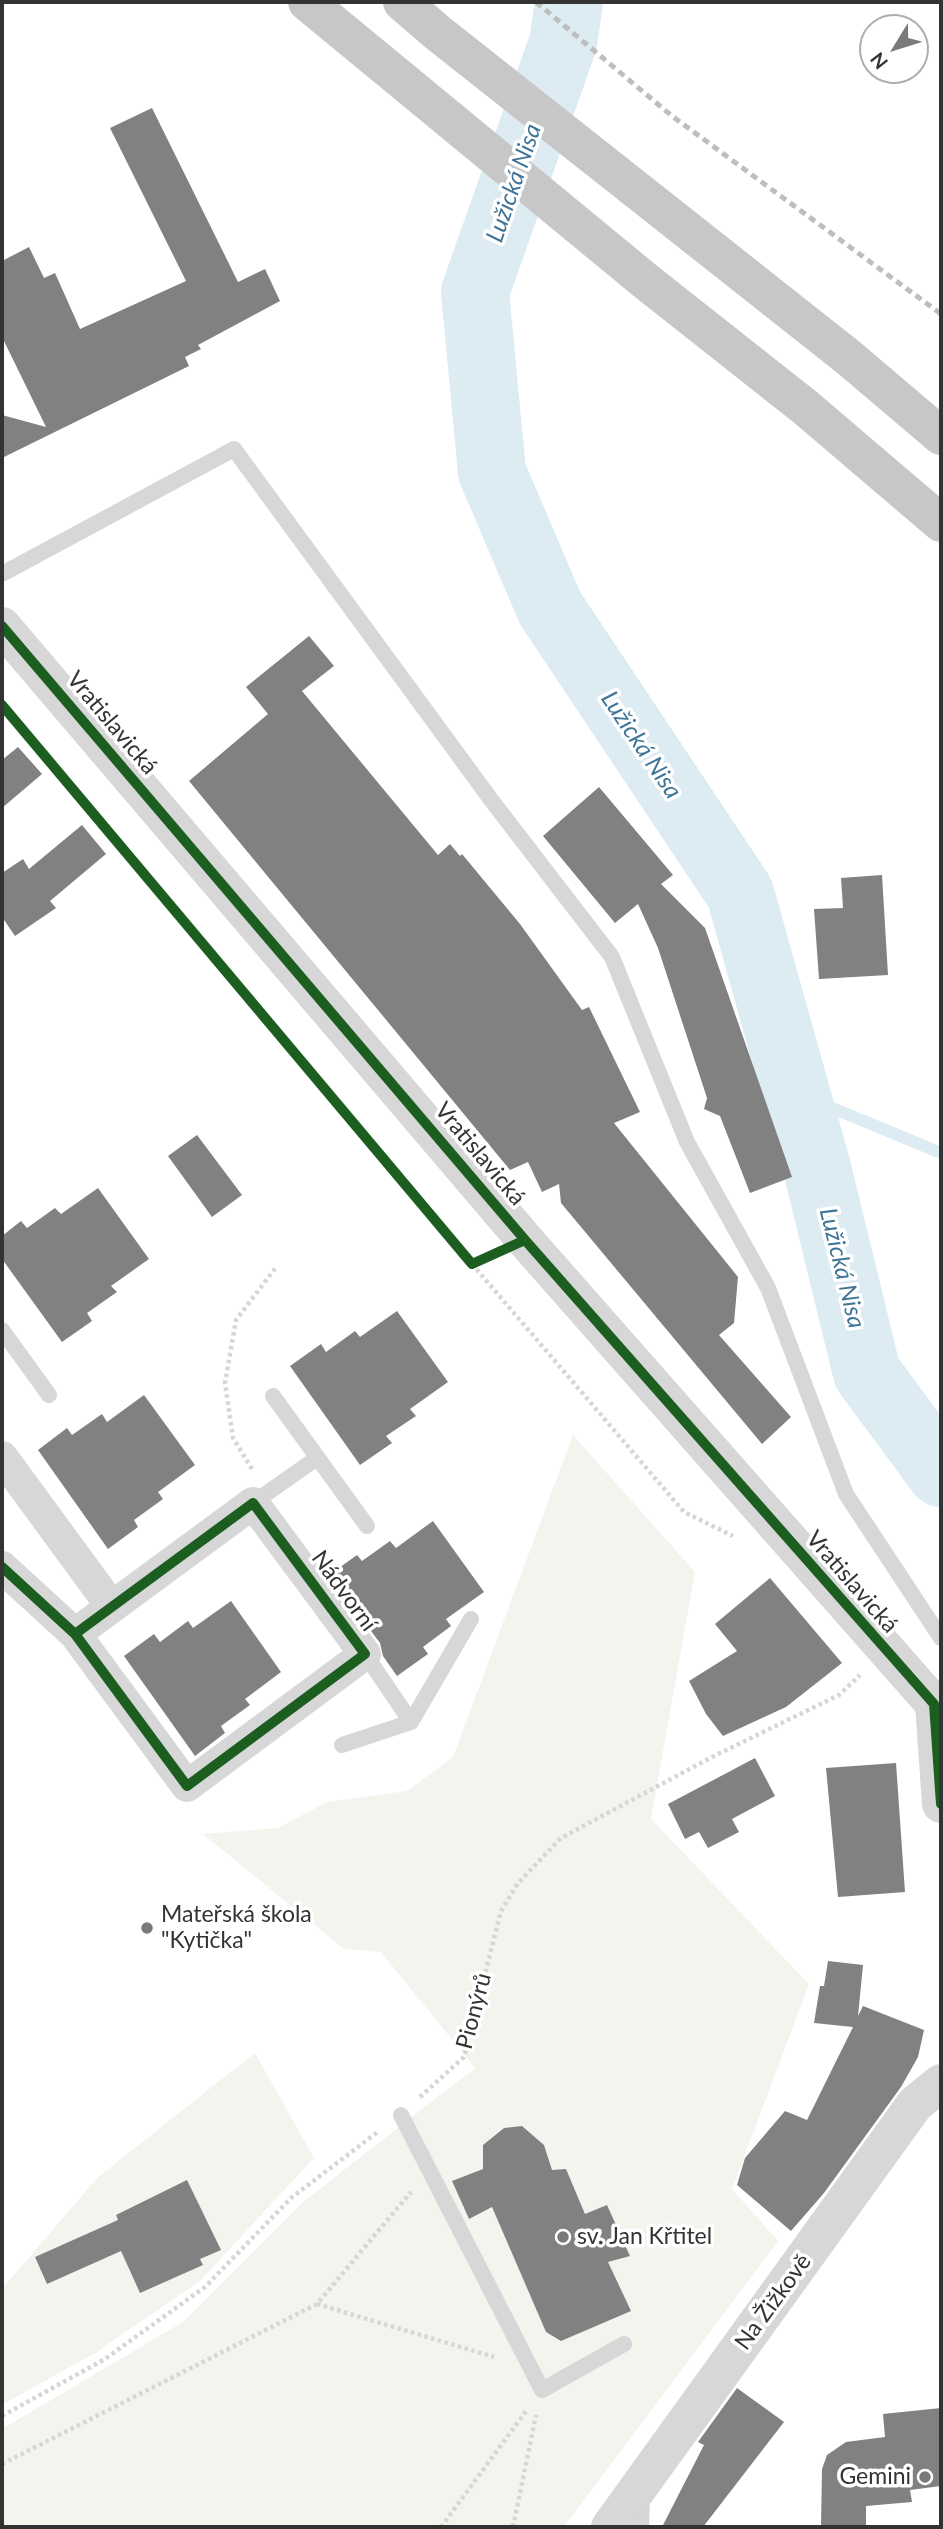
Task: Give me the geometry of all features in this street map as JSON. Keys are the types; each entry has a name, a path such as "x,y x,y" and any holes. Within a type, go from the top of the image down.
{"highway":[{"path":"307,2 648,283 805,408 941,523"},
{"path":"402,2 626,183 848,357 941,436"}],"street":[{"name":"Vratislavická","path":"2,626 525,1240 937,1698"},
{"path":"2,1457 112,1607"},
{"path":"75,1634 253,1503"},
{"name":"Nádvorní","path":"2,1567 75,1634 187,1786 365,1654 253,1503"},
{"path":"937,1698 941,1804"},
{"name":"Na Žižkově","path":"610,2527 915,2104 941,2083"}],"lane":[{"path":"2,573 234,449 492,801 611,957 687,1142 768,1287 846,1494 941,1638"},
{"path":"2,1330 49,1395"},
{"path":"273,1396 367,1525"},
{"path":"253,1503 317,1458"},
{"path":"342,1745 411,1722 471,1619"},
{"name":"Nádvorní","path":"365,1654 411,1722"},
{"path":"401,2115 541,2390 624,2344"},
{"path":"641,2527 642,2484"}],"path":[{"path":"472,1264 525,1240"},
{"path":"464,1254 684,1512 734,1537"},
{"path":"233,1438 225,1383 236,1320 277,1266"},
{"path":"2,2463 317,2304 429,2170"},
{"path":"317,2304 529,2367"},
{"path":"441,2527 541,2390"},
{"path":"513,2527 541,2390"}],"shaded area":[{"path":"573,1435 695,1572 651,1819 809,1984 732,2189 778,2241 564,2527 2,2527 2,2429 183,2322 303,2202 475,2068 381,1952 344,1949 203,1834 278,1828 327,1802 407,1791 453,1757","holes":["522,2126 544,2145 552,2170 566,2169 585,2214 607,2206 629,2255 608,2262 627,2304 624,2314 561,2340 546,2332 492,2207 468,2218 452,2182 483,2169 483,2145 503,2128"]},
{"path":"255,2053 314,2158 200,2281 95,2353 2,2405 2,2289 98,2177"}],"building":[{"path":"152,108 238,282 265,269 280,301 198,345 201,349 185,357 189,366 2,458 2,415 46,427 2,337 2,261 29,247 44,278 55,273 80,329 186,281 110,128"},
{"path":"309,636 334,666 302,691 438,855 450,844 460,856 462,854 520,924 582,1010 589,1007 640,1112 614,1123 738,1277 734,1323 719,1335 791,1417 762,1444 561,1203 559,1184 542,1192 528,1162 510,1170 189,781 268,714 246,687"},
{"path":"18,747 42,774 2,808 2,760"},
{"path":"599,787 673,875 661,884 705,928 792,1177 750,1193 720,1116 704,1109 707,1098 658,948 638,904 615,923 543,836"},
{"path":"82,825 106,854 50,901 56,908 15,936 2,917 2,873 23,859 29,869"},
{"path":"882,875 888,975 819,979 814,909 843,908 841,878"},
{"path":"197,1135 242,1195 212,1217 168,1156"},
{"path":"98,1188 149,1259 111,1286 117,1292 87,1313 92,1321 62,1342 2,1259 2,1236 21,1221 27,1228 55,1208 61,1214"},
{"path":"397,1311 448,1382 410,1409 416,1416 386,1436 392,1443 360,1465 290,1366 321,1344 326,1352 355,1331 360,1337"},
{"path":"144,1395 195,1465 158,1492 163,1499 134,1520 138,1527 108,1549 38,1450 67,1428 72,1435 102,1414 107,1422"},
{"path":"433,1521 484,1592 446,1619 451,1626 423,1647 428,1654 397,1676 383,1656 380,1643 329,1575 357,1555 362,1561 390,1541 396,1548"},
{"path":"770,1578 842,1663 786,1707 723,1736 706,1714 689,1681 737,1651 715,1624"},
{"path":"231,1601 281,1672 245,1699 250,1705 221,1726 225,1733 195,1756 124,1656 154,1634 160,1642 188,1621 193,1628"},
{"path":"755,1758 775,1796 732,1819 739,1832 708,1848 699,1832 685,1839 668,1804"},
{"path":"896,1763 905,1892 838,1897 826,1768"},
{"path":"828,1961 863,1965 858,2016 863,2006 924,2030 918,2057 901,2087 824,2193 791,2231 737,2185 745,2158 785,2111 807,2120 853,2027 814,2023 820,1986 824,1986"},
{"name":"sv. Jan Křtitel","path":"522,2126 544,2145 552,2170 566,2169 585,2214 607,2205 630,2256 608,2262 631,2311 561,2341 546,2332 492,2207 469,2219 452,2181 483,2169 483,2145 504,2128"},
{"path":"187,2180 221,2250 200,2259 203,2265 140,2293 121,2251 47,2284 35,2257 118,2220 116,2215"},
{"path":"737,2388 784,2422 703,2527 662,2527 704,2445 698,2442"},
{"path":"941,2408 941,2486 910,2490 912,2502 866,2506 866,2527 821,2527 822,2469 827,2455 846,2442 885,2437 883,2414"}],"waterway":[{"name":"Lužická Nisa","path":"569,2 563,43 475,292 492,472 550,608 740,893 817,1168 867,1373 941,1473"},
{"path":"796,1093 941,1153"}],"railway":[{"path":"536,2 672,116 941,314"}],"cycle path":[{"path":"2,626 525,1240 934,1704 941,1804"},
{"path":"2,705 472,1264 525,1240"},
{"path":"2,1567 75,1634 187,1786 365,1654 253,1503 75,1634"}],"place":[{"name":"Mateřská škola \"Kytička\"","path":"147,1928"},
{"name":"sv. Jan Křtitel","path":"563,2237"},
{"name":"Gemini","path":"925,2477"}]}
